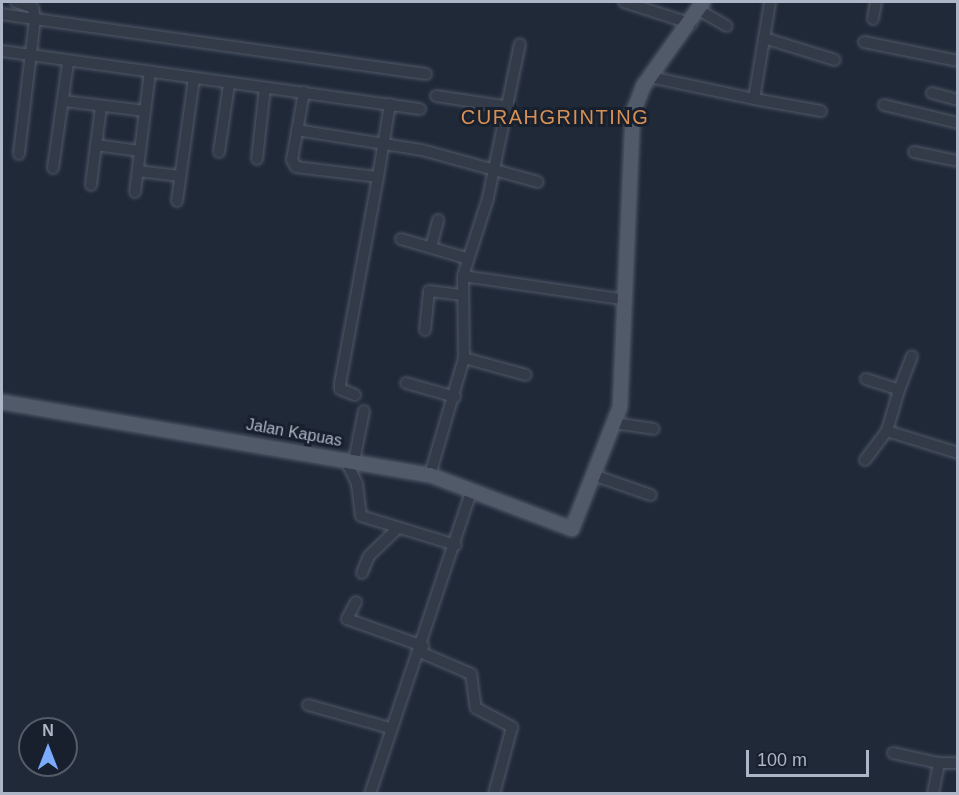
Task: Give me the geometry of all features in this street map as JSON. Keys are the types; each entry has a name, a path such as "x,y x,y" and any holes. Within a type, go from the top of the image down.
{"main road":[{"path":"596,476 614,423 624,362 621,299 630,238 631,131 637,98 650,77 692,24 701,6"},
{"name":"Jalan Kapuas","path":"2,402 430,476 572,530 596,476"}],"street":[{"path":"16,2 33,8 35,19 19,154"},
{"path":"624,2 692,24"},
{"path":"754,99 770,2"},
{"path":"873,19 876,2"},
{"path":"701,6 727,26"},
{"path":"2,14 426,74"},
{"path":"764,38 835,60"},
{"path":"864,42 957,61"},
{"path":"430,476 455,397 464,358 463,276 466,258 494,172 520,44"},
{"path":"2,51 68,63 304,92 420,109"},
{"path":"53,168 68,63"},
{"path":"135,192 150,72"},
{"path":"650,77 821,111"},
{"path":"177,201 194,79"},
{"path":"219,152 229,84"},
{"path":"257,159 265,88"},
{"path":"304,92 297,130 296,167 378,177"},
{"path":"932,93 957,100"},
{"path":"436,96 509,107"},
{"path":"64,101 145,111"},
{"path":"355,395 340,389 340,384 390,104"},
{"path":"884,105 957,123"},
{"path":"91,184 101,106"},
{"path":"297,130 384,142 538,182"},
{"path":"96,145 140,151"},
{"path":"914,152 957,161"},
{"path":"138,171 180,176"},
{"path":"430,247 438,220"},
{"path":"401,239 466,258"},
{"path":"463,276 621,299"},
{"path":"425,330 429,291 463,295"},
{"path":"865,460 887,431 912,356"},
{"path":"464,358 526,375"},
{"path":"866,379 899,390"},
{"path":"406,383 455,397"},
{"path":"364,411 350,463 357,484 361,516 397,529 456,545"},
{"path":"614,423 654,429"},
{"path":"887,431 957,453"},
{"path":"596,476 651,495"},
{"path":"370,794 390,728 421,649 456,545 471,493"},
{"path":"362,573 369,556 397,529"},
{"path":"356,602 347,619 421,649 471,674 476,708 512,727 494,794"},
{"path":"308,705 390,728"},
{"path":"893,753 939,763 957,763"},
{"path":"933,794 939,763"}],"district":[{"name":"CURAHGRINTING","path":"555,117"}]}
